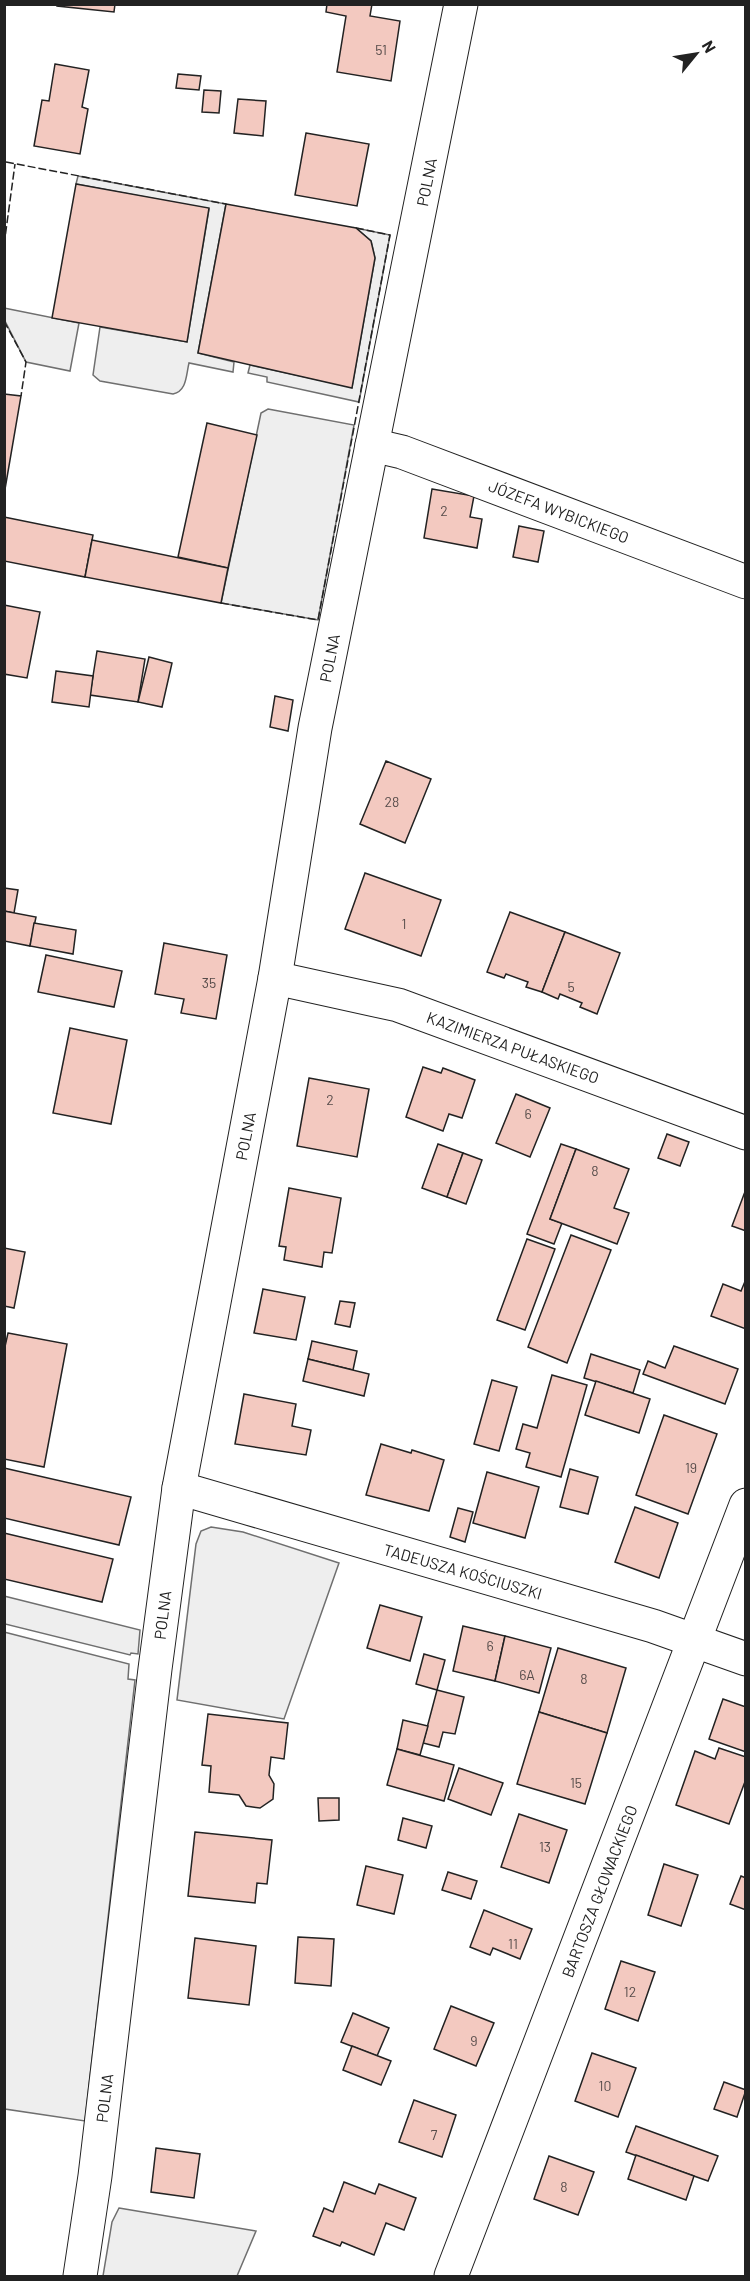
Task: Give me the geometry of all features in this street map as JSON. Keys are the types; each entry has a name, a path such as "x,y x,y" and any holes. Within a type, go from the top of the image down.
{"street":[{"name":"POLNA","path":"80,2277 179,1488 275,978 315,728 461,4"},
{"name":"JÓZEFA WYBICKIEGO","path":"372,445 402,452 746,582"},
{"name":"KAZIMIERZA PUŁASKIEGO","path":"275,978 371,998 424,1014 746,1133"},
{"name":"TADEUSZA KOŚCIUSZKI","path":"179,1488 653,1626 746,1659"},
{"name":"BARTOSZA GŁOWACKIEGO","path":"451,2277 746,1505"}],"shaded area":[{"path":"78,176 226,204 198,353 234,362 233,372 189,363 181,390 173,394 100,381 93,375 100,327 187,342 209,209 76,184"},
{"path":"356,228 390,235 359,402 267,382 267,377 248,373 250,365 352,387 375,258 371,241"},
{"path":"4,308 79,323 70,371 26,362 5,321"},
{"path":"268,409 354,425 318,620 221,603 261,413"},
{"path":"211,1527 243,1532 339,1563 284,1719 177,1700 196,1544 201,1531"},
{"path":"4,1596 140,1630 138,1654 131,1653 130,1655 5,1624"},
{"path":"4,1632 129,1664 128,1679 135,1680 85,2121 5,2109"},
{"path":"119,2208 256,2231 237,2276 103,2276 112,2222"}],"building":[{"path":"57,4 115,4 114,12 57,6"},
{"path":"327,4 372,4 370,16 400,21 391,81 337,72 346,16 326,12"},
{"path":"55,64 89,70 82,107 88,109 80,154 34,146 42,100 49,101"},
{"path":"178,74 201,76 199,90 176,88"},
{"path":"204,90 221,91 219,113 202,112"},
{"path":"238,99 266,101 263,136 234,133"},
{"path":"306,133 369,144 357,206 295,195"},
{"path":"76,184 209,208 187,342 52,318"},
{"path":"226,204 356,228 371,241 375,258 352,388 198,353"},
{"path":"4,394 21,396 4,495"},
{"path":"207,423 257,435 228,568 178,557"},
{"path":"432,489 474,496 470,517 482,519 477,548 424,538"},
{"path":"4,517 93,535 85,577 4,561"},
{"path":"519,526 544,531 538,562 513,557"},
{"path":"92,540 228,568 221,603 85,577"},
{"path":"4,605 40,612 27,678 4,674"},
{"path":"97,651 145,659 138,702 90,695"},
{"path":"149,657 172,663 162,707 138,702"},
{"path":"56,671 93,676 89,707 52,702"},
{"path":"275,696 293,700 288,731 270,727"},
{"path":"386,761 431,779 405,843 360,824"},
{"path":"365,873 441,900 421,956 345,929"},
{"path":"4,888 18,890 14,913 4,911"},
{"path":"4,911 36,917 30,946 4,941"},
{"path":"510,912 565,932 542,992 526,987 528,982 506,974 504,978 487,972"},
{"path":"34,923 76,930 73,954 30,946"},
{"path":"565,932 620,953 597,1014 580,1007 582,1003 560,994 558,999 542,992"},
{"path":"164,943 227,955 216,1019 181,1013 184,999 155,994"},
{"path":"46,955 122,971 114,1007 38,992"},
{"path":"70,1028 127,1040 111,1124 53,1113"},
{"path":"423,1067 441,1073 443,1068 475,1080 462,1118 449,1114 443,1131 406,1117"},
{"path":"309,1078 369,1089 357,1157 297,1146"},
{"path":"516,1094 550,1108 530,1157 496,1143"},
{"path":"667,1134 689,1142 680,1166 658,1158"},
{"path":"438,1144 463,1153 447,1197 422,1188"},
{"path":"561,1144 576,1149 550,1219 562,1223 554,1244 527,1234"},
{"path":"576,1149 629,1169 614,1208 629,1213 617,1244 550,1219"},
{"path":"463,1153 482,1160 466,1204 447,1197"},
{"path":"289,1188 341,1198 332,1253 324,1252 322,1267 284,1260 286,1247 279,1246"},
{"path":"746,1189 746,1231 732,1226"},
{"path":"571,1235 611,1250 567,1363 528,1347"},
{"path":"527,1239 555,1249 525,1330 497,1320"},
{"path":"4,1248 25,1252 14,1308 4,1306"},
{"path":"746,1279 746,1329 711,1316 723,1284 741,1291"},
{"path":"263,1289 305,1297 296,1340 254,1333"},
{"path":"340,1301 355,1303 350,1327 335,1324"},
{"path":"8,1333 67,1344 44,1467 4,1459 4,1351"},
{"path":"312,1341 357,1351 353,1370 308,1359"},
{"path":"674,1346 738,1369 725,1404 643,1374 648,1361 665,1368"},
{"path":"591,1354 640,1370 633,1393 584,1378"},
{"path":"308,1359 369,1374 364,1396 303,1381"},
{"path":"552,1375 587,1385 561,1477 526,1467 530,1453 516,1449 523,1424 537,1428"},
{"path":"492,1380 517,1387 499,1451 474,1444"},
{"path":"596,1381 650,1399 639,1433 585,1415"},
{"path":"244,1394 296,1404 292,1426 311,1430 306,1455 235,1444"},
{"path":"664,1415 717,1434 688,1514 636,1495"},
{"path":"381,1444 411,1453 412,1450 444,1460 429,1511 366,1495"},
{"path":"4,1468 131,1497 119,1545 4,1518"},
{"path":"570,1469 598,1477 588,1514 560,1507"},
{"path":"487,1472 539,1487 525,1538 473,1523"},
{"path":"635,1507 678,1523 659,1578 615,1562"},
{"path":"458,1508 473,1512 465,1542 450,1537"},
{"path":"4,1533 113,1559 102,1602 4,1579"},
{"path":"380,1605 422,1617 410,1661 367,1648"},
{"path":"463,1626 505,1636 495,1681 453,1671"},
{"path":"505,1636 551,1648 539,1693 495,1681"},
{"path":"558,1648 626,1668 607,1733 539,1712"},
{"path":"424,1654 445,1660 437,1690 416,1684"},
{"path":"437,1690 464,1697 455,1734 443,1732 439,1747 423,1743"},
{"path":"723,1699 746,1707 746,1752 709,1739"},
{"path":"539,1712 607,1733 585,1804 517,1784"},
{"path":"208,1714 288,1723 284,1759 271,1757 269,1775 274,1784 273,1799 260,1808 246,1806 239,1795 209,1792 211,1766 202,1765"},
{"path":"403,1720 428,1726 420,1755 397,1749"},
{"path":"719,1748 746,1757 746,1779 729,1824 676,1805 695,1751 715,1759"},
{"path":"397,1749 454,1765 444,1801 387,1785"},
{"path":"459,1768 503,1783 491,1815 448,1799"},
{"path":"318,1798 339,1798 339,1820 319,1821"},
{"path":"519,1814 567,1830 549,1883 501,1867"},
{"path":"403,1818 432,1826 426,1848 398,1840"},
{"path":"195,1832 272,1840 267,1884 257,1883 255,1903 188,1896"},
{"path":"664,1864 698,1875 681,1926 648,1915"},
{"path":"366,1866 403,1875 394,1914 357,1905"},
{"path":"448,1872 477,1881 471,1899 442,1890"},
{"path":"741,1876 746,1878 746,1910 730,1904"},
{"path":"484,1910 532,1929 520,1959 493,1948 490,1955 470,1947"},
{"path":"298,1937 334,1939 331,1986 295,1983"},
{"path":"195,1938 256,1946 249,2005 188,1998"},
{"path":"621,1961 655,1972 638,2021 605,2009"},
{"path":"451,2006 494,2023 476,2066 434,2049"},
{"path":"353,2013 389,2028 377,2056 341,2042"},
{"path":"352,2046 391,2061 381,2085 343,2070"},
{"path":"592,2053 636,2068 618,2117 575,2101"},
{"path":"724,2082 746,2090 737,2117 714,2109"},
{"path":"414,2100 456,2115 442,2157 399,2142"},
{"path":"636,2126 718,2156 708,2181 626,2152"},
{"path":"156,2148 200,2154 194,2198 151,2192"},
{"path":"636,2155 694,2176 686,2200 628,2179"},
{"path":"549,2156 594,2172 578,2215 534,2199"},
{"path":"344,2182 375,2194 379,2184 416,2198 404,2230 386,2223 374,2255 342,2242 340,2246 313,2236 324,2208 333,2212"}],"fence":[{"path":"6,162 226,204"},
{"path":"4,245 15,164"},
{"path":"221,603 318,620 390,235 356,228"},
{"path":"4,321 26,362 21,396"}]}
